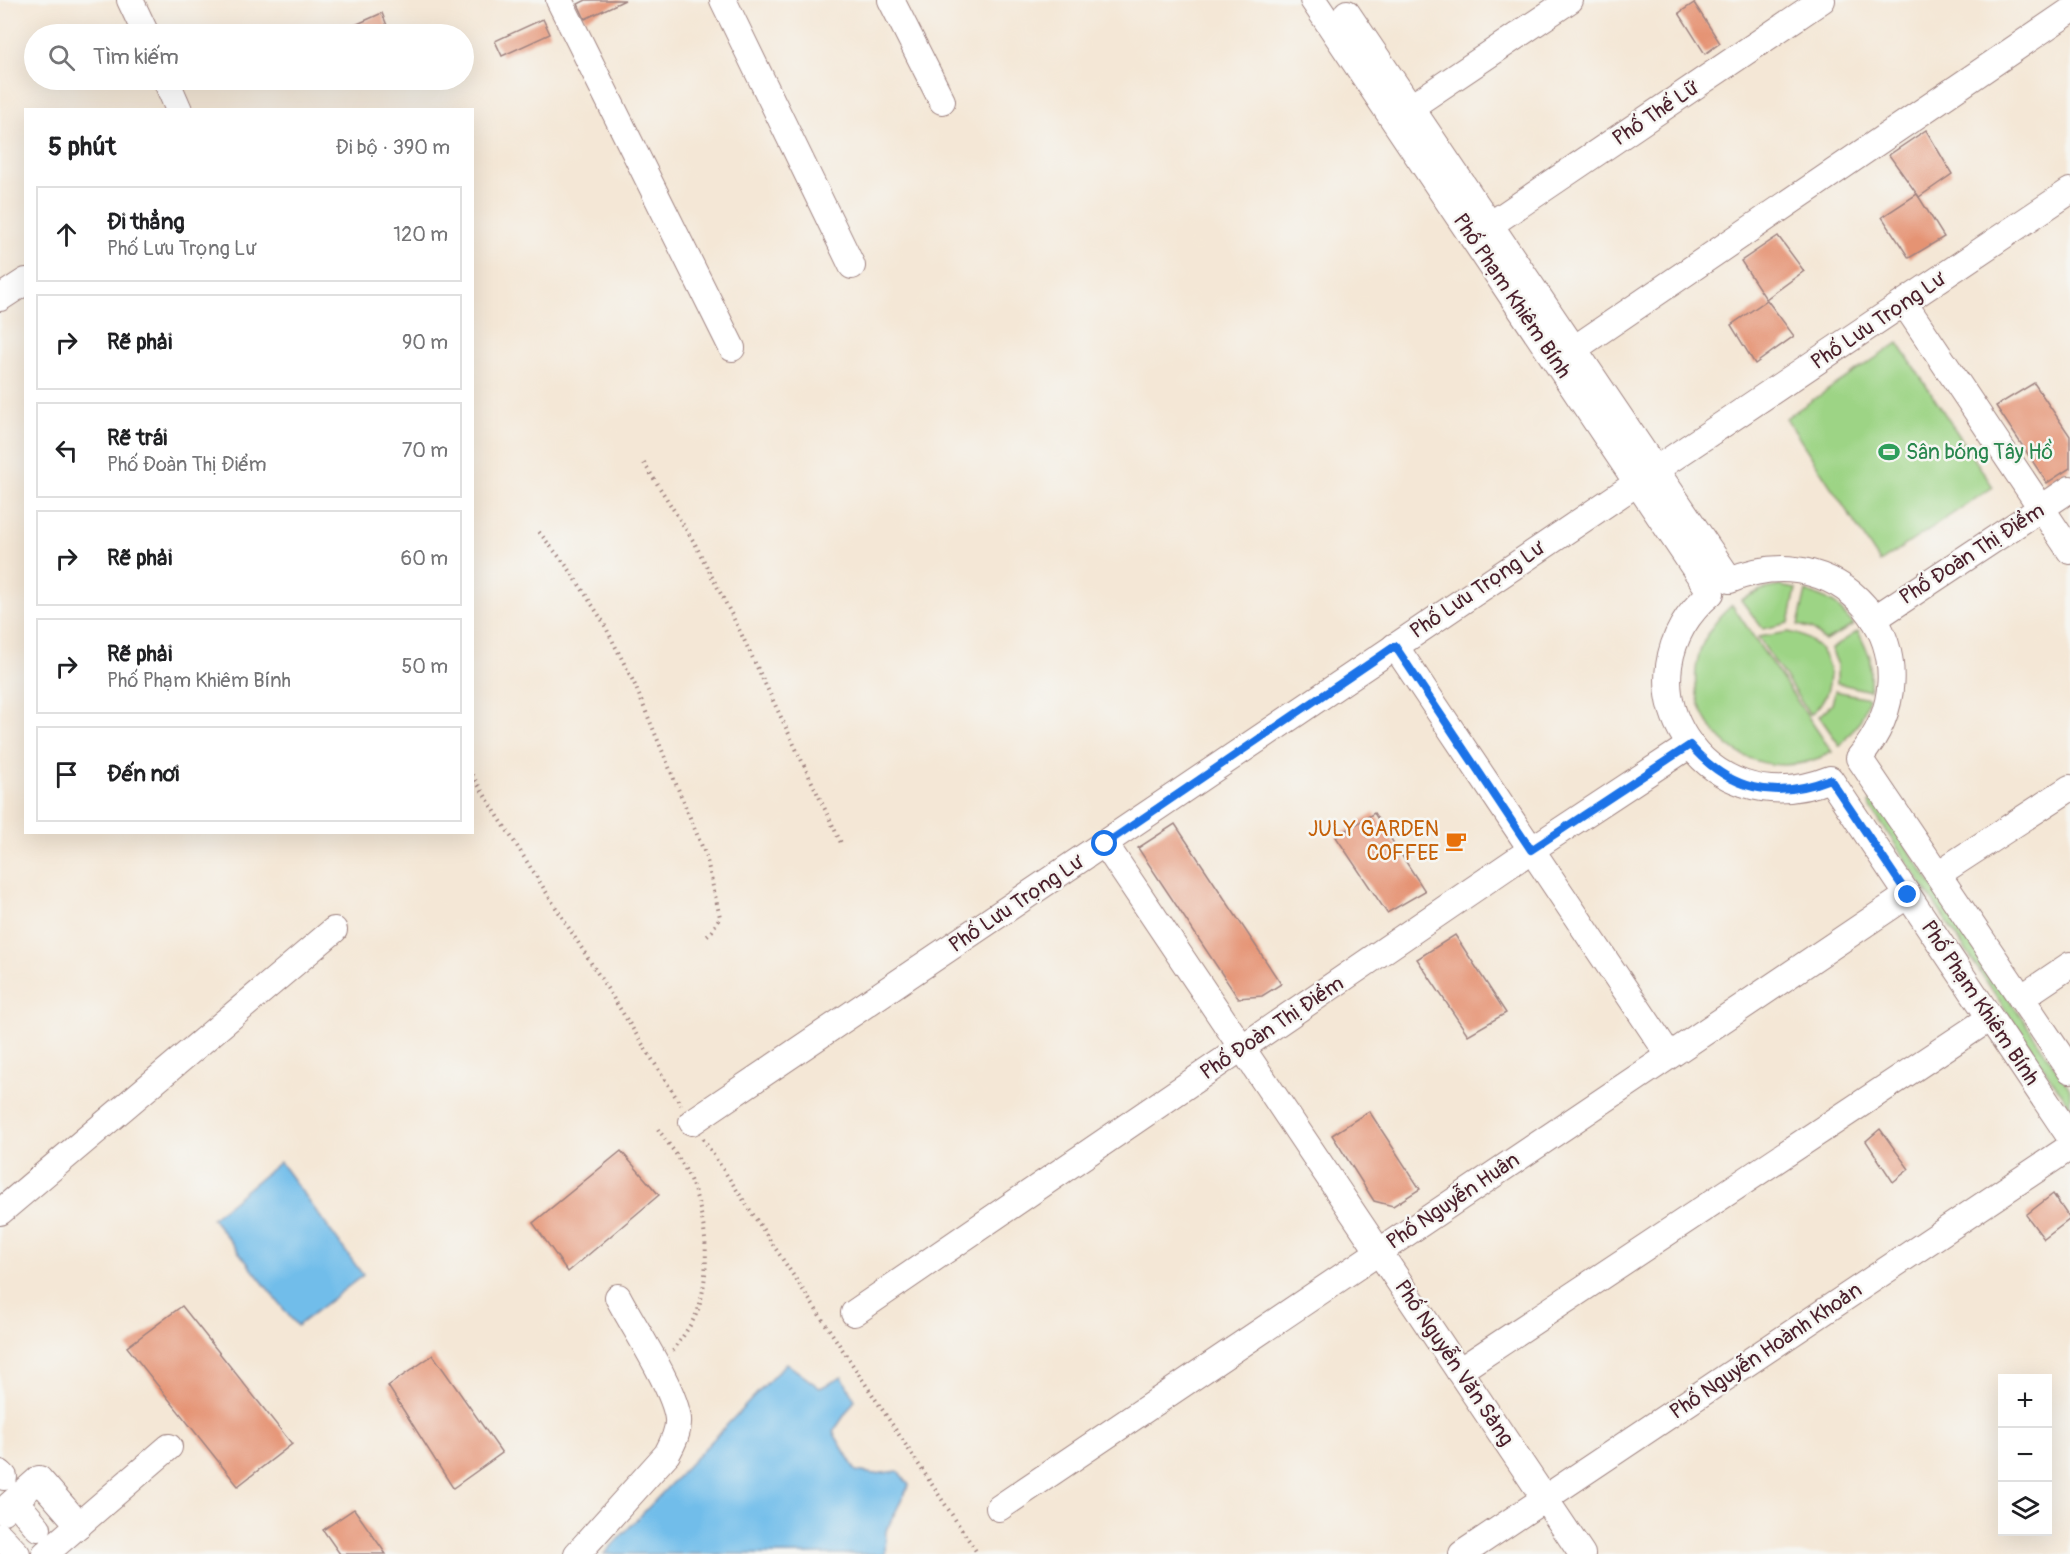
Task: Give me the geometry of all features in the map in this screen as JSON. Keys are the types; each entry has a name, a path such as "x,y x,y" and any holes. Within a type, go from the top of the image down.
{"street":[{"path":"130,0 141,24"},
{"path":"559,0 732,348"},
{"path":"723,0 852,266"},
{"path":"891,0 942,101"},
{"name":"Phố Phạm Khiêm Bính","path":"1313,0 1646,476 1720,586"},
{"path":"1411,107 1570,0"},
{"name":"Phố Thế Lữ","path":"1490,225 1822,0"},
{"path":"1574,349 2070,11"},
{"name":"Phố Phạm Khiêm Bính","path":"1347,13 1574,349 1646,476"},
{"path":"170,90 178,108"},
{"name":"Phố Lưu Trọng Lư","path":"692,1122 2070,191"},
{"path":"0,298 24,282"},
{"path":"1904,303 2070,551"},
{"name":"Phố Đoàn Thị Điểm","path":"1874,619 2070,489"},
{"path":"1690,745 1675,717 1669,685 1670,669 1677,638 1684,624 1693,610 1720,586 1763,569 1798,569 1815,573 1846,589 1874,619"},
{"name":"Phố Phạm Khiêm Bính","path":"1874,619 1887,645 1891,662 1891,696 1880,729 1859,758 2070,1070"},
{"path":"1395,646 1669,1055"},
{"name":"Phố Phạm Khiêm Bính","path":"1690,745 1714,770 1754,787 1796,790 1830,779 2070,1137"},
{"name":"Phố Đoàn Thị Điểm","path":"855,1313 1531,850 1690,745"},
{"path":"1938,874 2070,788"},
{"name":"Phố Nguyễn Văn Sảng","path":"1105,844 1582,1554"},
{"name":"Phố Nguyễn Huân","path":"999,1508 1908,895"},
{"path":"0,1212 334,930"},
{"path":"2021,998 2070,965"},
{"path":"1459,1371 1990,1018"},
{"name":"Phố Nguyễn Hoành Khoản","path":"1462,1554 2070,1148"},
{"path":"577,1554 667,1454 675,1439 678,1421 675,1402 618,1297"},
{"path":"45,1554 169,1447"},
{"path":"6,1516 39,1479 79,1525"},
{"path":"6,1516 38,1528"},
{"path":"6,1516 17,1554"}],"path":[{"path":"644,463 694,543 736,623 842,845"},
{"path":"539,532 580,586 634,683 705,856 720,917 712,932 705,937"},
{"path":"474,778 692,1122 978,1554"},
{"path":"657,1370 670,1356 698,1308 704,1276 705,1238 700,1210 684,1167 658,1129"}],"green space":[{"name":"Sân bóng Tây Hồ","path":"1898,343 1993,487 1880,562 1786,418"},
{"path":"1780,586 1796,589 1789,623 1763,629 1741,600 1761,590"},
{"path":"1806,591 1834,603 1854,625 1825,641 1812,629 1798,625"},
{"path":"1732,605 1832,752 1796,764 1762,762 1733,749 1712,728 1698,700 1696,668 1707,636"},
{"path":"1858,631 1870,657 1870,691 1837,683 1837,663 1831,649"},
{"path":"1789,632 1815,644 1824,654 1828,666 1830,679 1827,691 1821,704 1810,715 1758,637"},
{"path":"1835,691 1869,698 1860,721 1840,746 1819,716 1832,704"},
{"path":"1874,799 2070,1089 2070,1107 1871,808 1869,804"}],"water":[{"path":"280,1162 363,1275 297,1326 212,1218"},
{"path":"786,1363 820,1388 842,1377 855,1400 833,1432 856,1471 874,1474 898,1471 909,1485 886,1531 885,1554 604,1554"}],"building":[{"path":"586,0 625,0 585,19 578,4"},
{"path":"1694,3 1720,43 1705,54 1679,13"},
{"path":"382,13 386,24 357,24"},
{"path":"543,19 550,34 502,56 495,41"},
{"path":"1926,130 1952,174 1919,197 1889,155"},
{"path":"1917,194 1944,237 1909,258 1882,217"},
{"path":"1778,236 1804,271 1766,299 1741,261"},
{"path":"1767,300 1794,336 1755,364 1731,325"},
{"path":"2034,383 2070,436 2070,468 2047,483 1996,406"},
{"path":"1374,813 1425,891 1387,913 1336,837"},
{"path":"1175,824 1281,984 1262,996 1238,998 1138,848"},
{"path":"1455,935 1506,1013 1468,1035 1417,959"},
{"path":"1369,1111 1420,1189 1393,1206 1374,1201 1332,1135"},
{"path":"1880,1129 1909,1169 1893,1182 1866,1141"},
{"path":"621,1151 659,1195 568,1272 533,1223"},
{"path":"2053,1194 2070,1219 2044,1239 2026,1215"},
{"path":"182,1306 292,1444 238,1486 127,1347"},
{"path":"433,1355 502,1453 453,1488 388,1386"},
{"path":"354,1509 386,1554 340,1554 323,1530"}],"place":[{"name":"Sân bóng Tây Hồ","path":"1889,452"},
{"name":"JULY GARDEN COFFEE","path":"1456,841"}],"route":[{"path":"1105,844 1395,646 1531,850 1690,745 1714,770 1745,785 1779,791 1796,790 1830,779 1908,895"}]}
